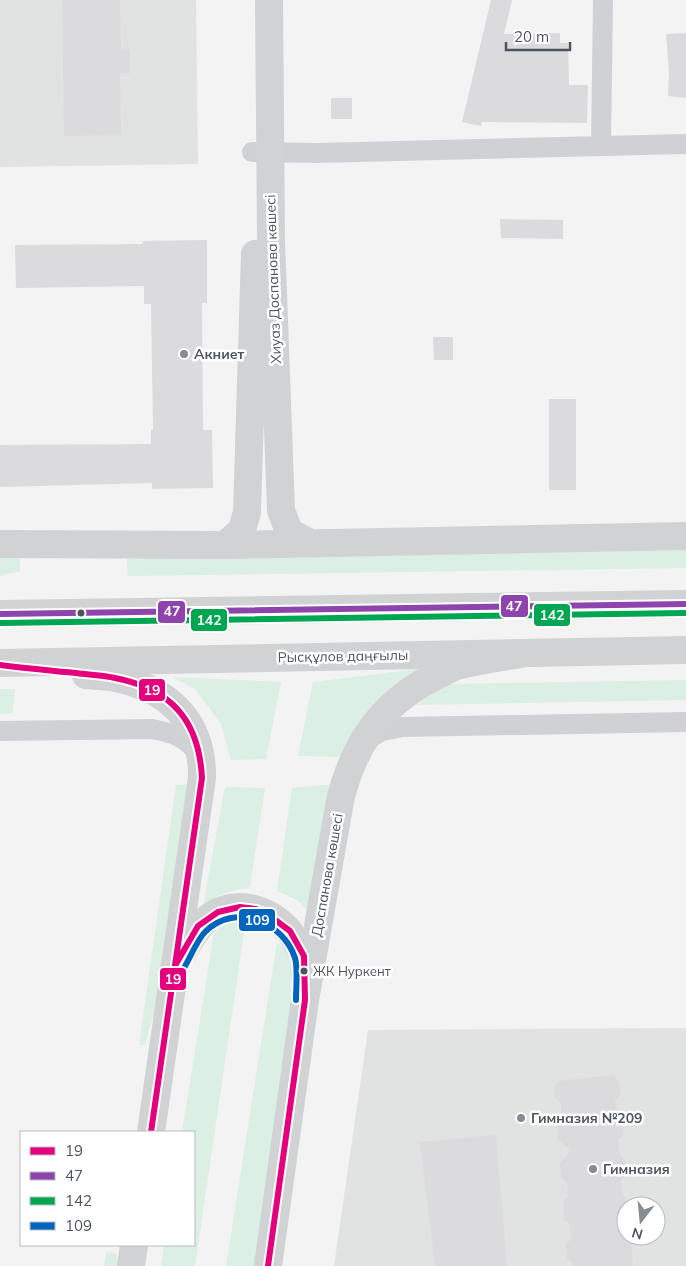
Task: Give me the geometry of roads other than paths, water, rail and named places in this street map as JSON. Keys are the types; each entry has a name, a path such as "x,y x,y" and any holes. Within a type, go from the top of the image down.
{"street":[{"name":"Хиуаз Доспанова көшесі","path":"252,0 262,152 271,240 281,510 289,532 310,542"},
{"name":"Хиуаз Доспанова көшесі","path":"225,545 242,530 247,512 255,238 262,152 269,117 268,0"},
{"path":"601,146 603,0"},
{"path":"262,152 318,154 686,144"},
{"path":"0,544 225,545 686,536"},
{"path":"0,614 686,604"},
{"name":"Рысқұлов даңғылы","path":"0,664 686,650"},
{"name":"Доспанова көшесі","path":"268,1266 305,1000 340,800 346,776 372,727 401,696 421,683 455,667 528,653"},
{"path":"0,664 120,678 168,699 184,716 196,735 202,760 202,778 151,1131"},
{"path":"362,743 382,731 403,727 686,722"},
{"path":"0,731 152,729 172,733 190,743 202,760"},
{"path":"176,964 198,926 218,912 240,907 256,909 266,913 290,931 304,956 305,1000"},
{"path":"131,1266 134,1246"}],"place":[{"name":"Акниет","path":"184,354"},
{"name":"ЖК Нуркент","path":"304,971"},
{"name":"Гимназия №209","path":"521,1118"},
{"name":"Гимназия","path":"593,1169"}]}
